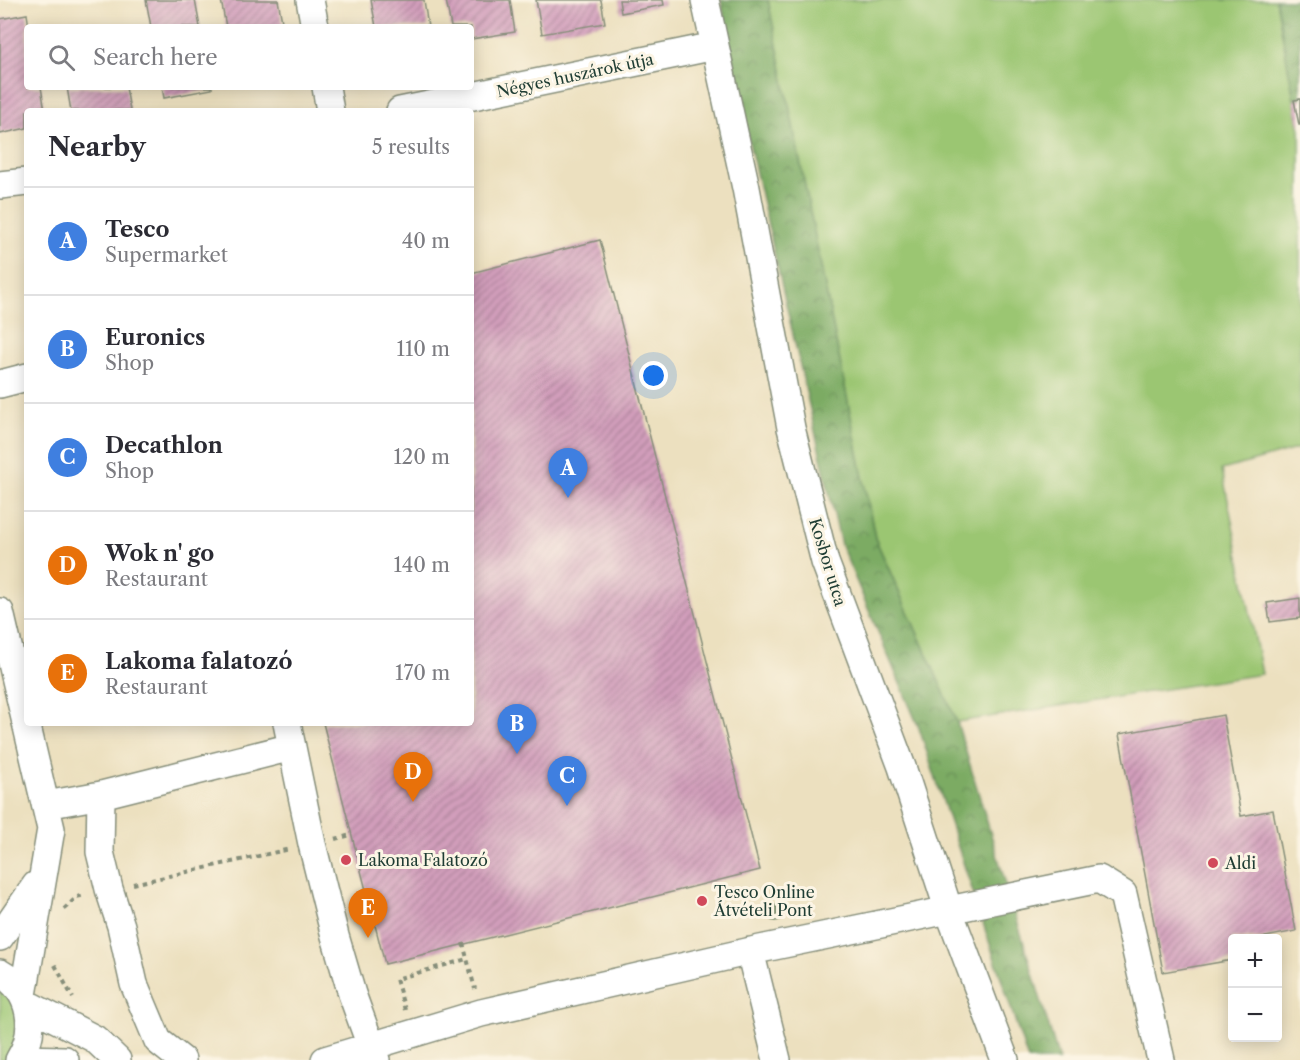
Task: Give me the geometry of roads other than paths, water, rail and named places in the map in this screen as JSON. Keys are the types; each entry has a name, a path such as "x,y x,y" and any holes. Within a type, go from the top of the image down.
{"street":[{"path":"310,0 314,24"},
{"name":"Kosbor utca","path":"705,0 746,189 791,428 825,562 902,767 949,911 1005,1060"},
{"name":"Négyes huszárok útja","path":"415,108 715,46"},
{"path":"326,90 330,108"},
{"path":"0,185 24,183"},
{"path":"0,384 24,378"},
{"path":"0,612 24,713"},
{"path":"25,999 51,830 27,726"},
{"path":"46,805 101,795 289,735 312,844 352,994 374,1053"},
{"path":"101,795 100,852 121,926 134,984 158,1041 182,1060"},
{"path":"0,937 43,874"},
{"path":"325,1060 374,1053 412,1034 481,1013 750,951 1100,879 1123,894 1161,1060"},
{"path":"750,951 777,1060"},
{"path":"0,973 14,983 25,999 31,1023 28,1041 19,1059 65,1060"},
{"path":"25,999 95,1039 117,1060"}],"place":[{"name":"Tesco","path":"568,498"},
{"name":"Euronics","path":"517,754"},
{"name":"Wok n' go","path":"413,802"},
{"name":"Decathlon","path":"567,806"},
{"name":"Lakoma Falatozó","path":"346,860"},
{"name":"Aldi","path":"1213,863"},
{"name":"Tesco Online Átvételi Pont","path":"702,901"},
{"name":"Lakoma falatozó","path":"368,938"}]}
